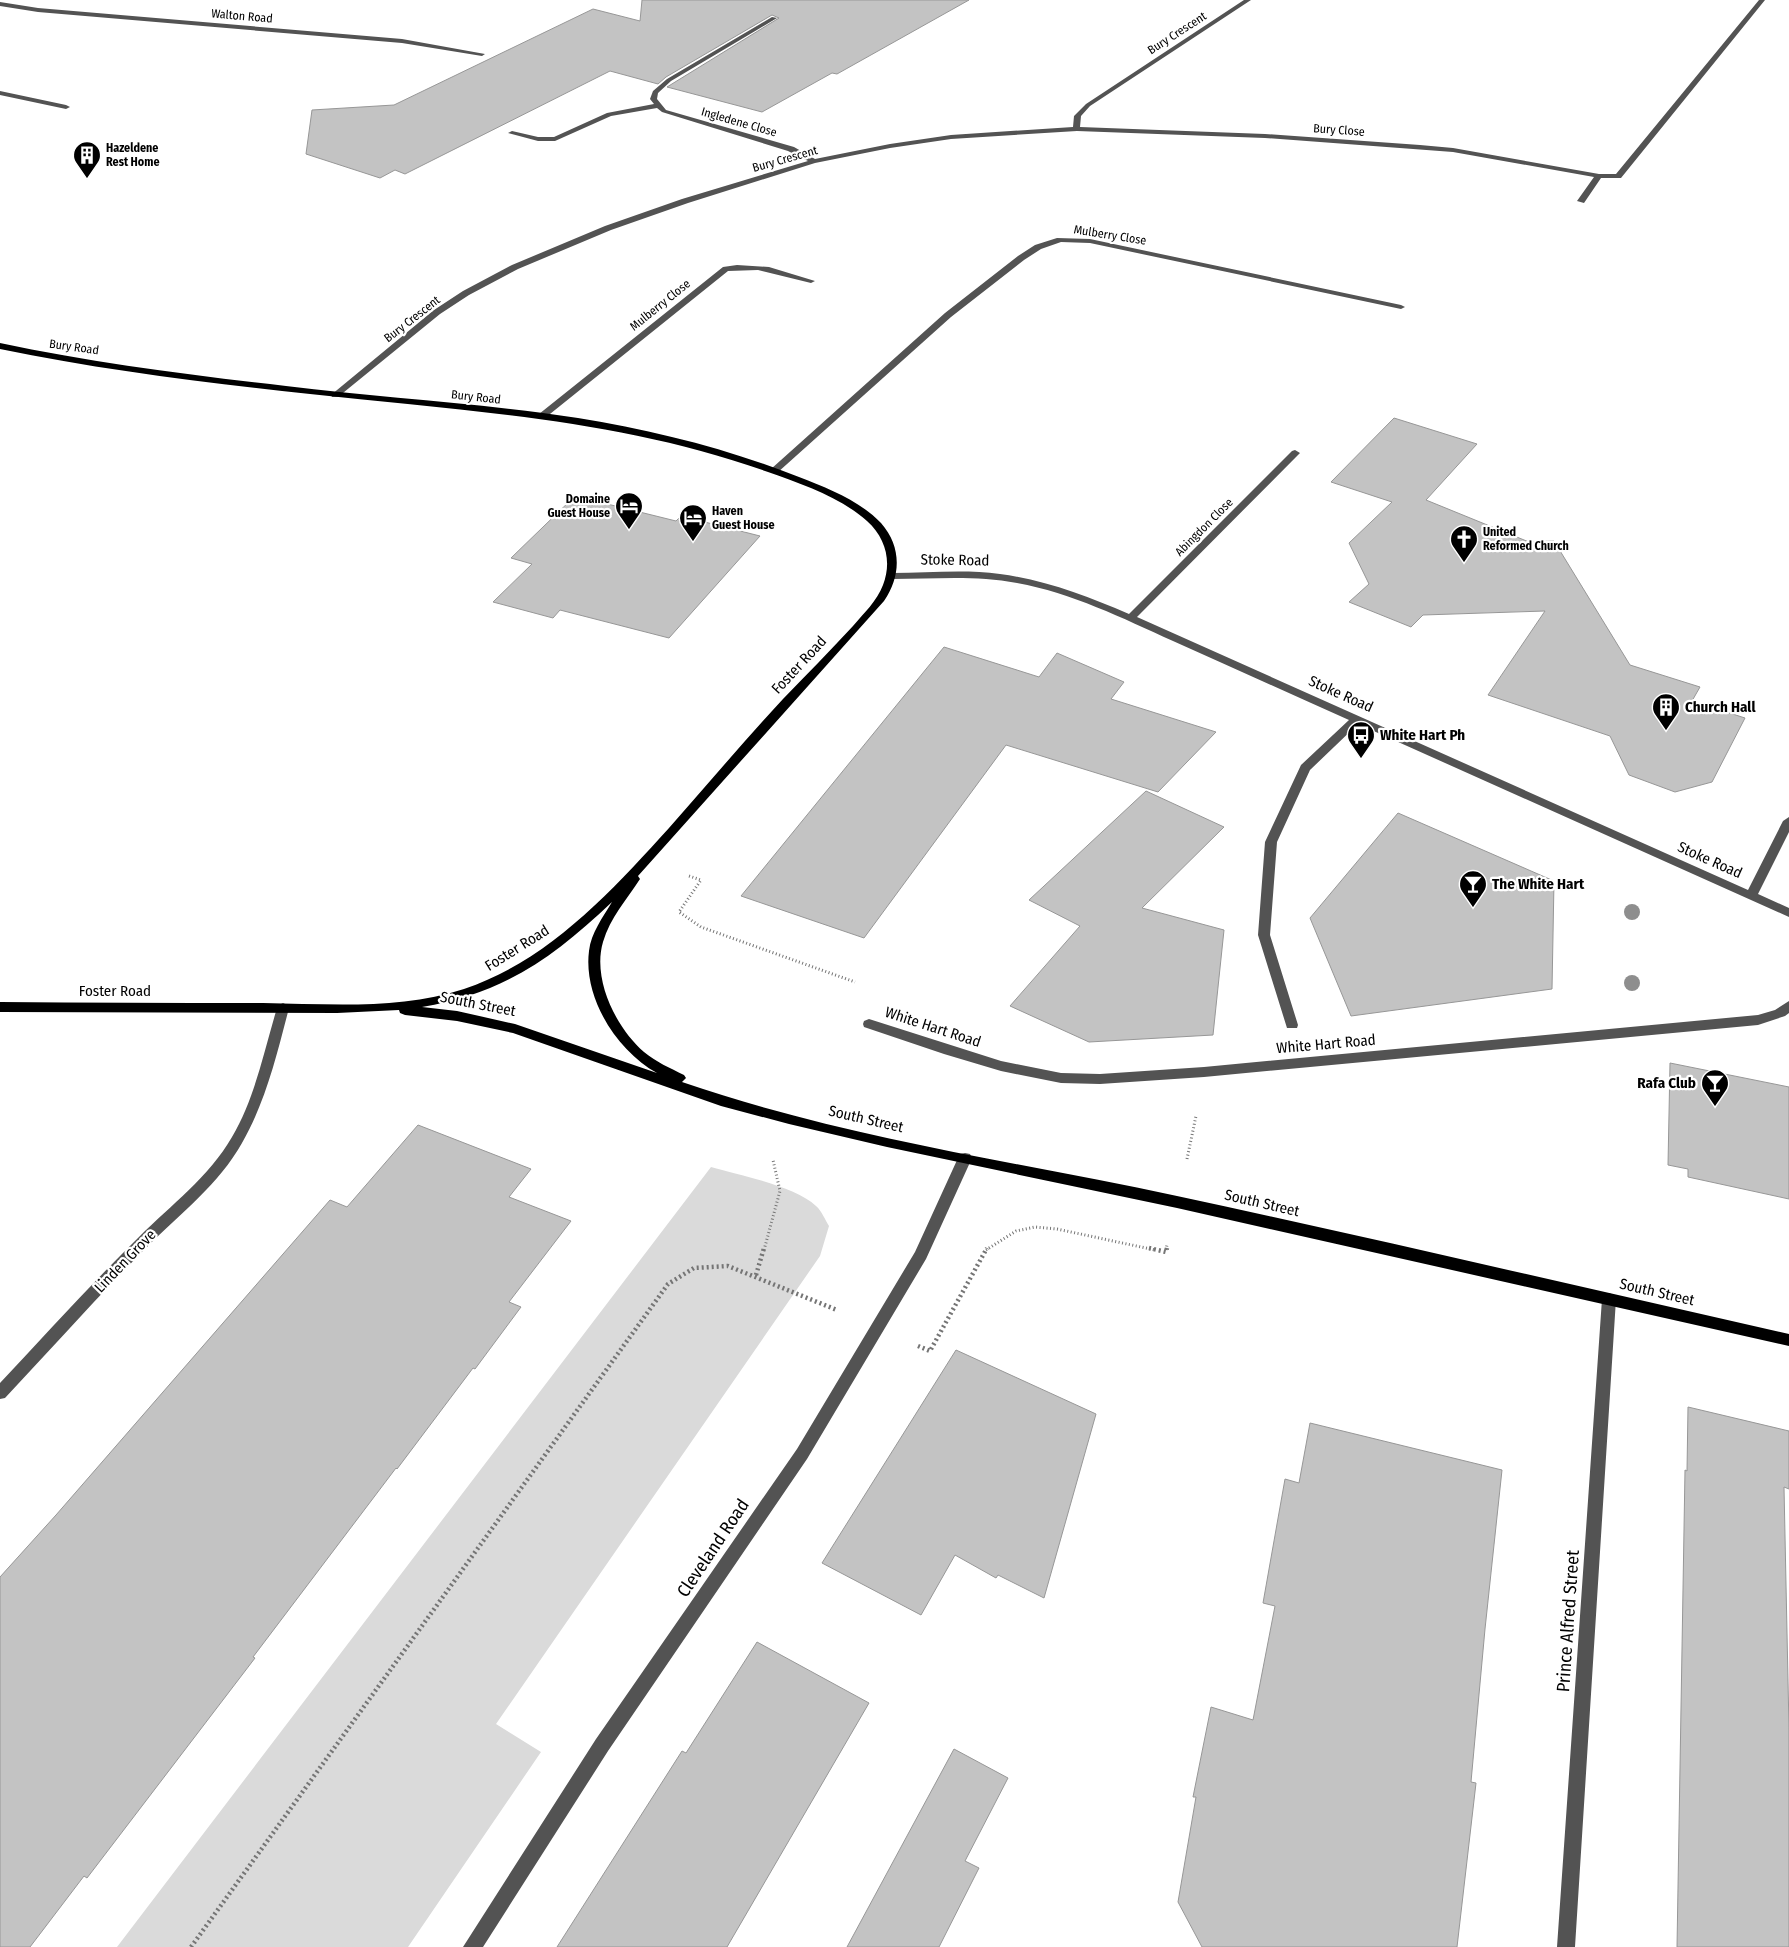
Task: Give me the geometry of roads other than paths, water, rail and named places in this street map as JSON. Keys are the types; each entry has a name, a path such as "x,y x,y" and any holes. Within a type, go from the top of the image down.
{"main road":[{"name":"Bury Road","path":"0,346 43,355 335,395 542,416 658,437 719,453 774,471 835,497 859,510 880,529 891,549 894,563 892,576"},
{"name":"Foster Road","path":"0,1007 360,1007 435,1001 468,993 488,985 545,953 566,936 646,860 783,706 869,614 886,590 892,576"},
{"name":"South Street","path":"646,860 600,934 595,948 594,962 600,989 614,1024 636,1052 668,1073 726,1102"},
{"name":"South Street","path":"360,1007 432,1013 495,1023 540,1036 726,1102 789,1119 1177,1202 1789,1340"}],"street":[{"path":"9,6 21,0"},
{"name":"Bury Crescent","path":"335,395 437,312 474,288 506,271 570,243 632,219 814,161 890,146 951,138 1076,129 1074,123 1076,117 1088,105 1248,0"},
{"name":"Bury Close","path":"1076,129 1256,136 1420,147 1471,153 1599,176 1618,176 1762,0"},
{"name":"Walton Road","path":"0,4 38,10 402,41 482,54"},
{"path":"512,134 538,139 556,139 609,114 657,106 653,100 655,92 669,80 774,18"},
{"path":"0,93 66,107"},
{"name":"Ingledene Close","path":"657,106 664,111 678,116 791,149 814,161"},
{"path":"1581,201 1599,176"},
{"name":"Mulberry Close","path":"774,471 948,316 1021,258 1049,242 1075,240 1115,246 1401,306"},
{"name":"Mulberry Close","path":"542,416 726,269 739,266 756,267 811,281"},
{"name":"Abingdon Close","path":"1130,618 1296,453"},
{"name":"Stoke Road","path":"892,576 980,576 1019,580 1070,593 1357,719 1789,913"},
{"path":"1292,1026 1264,935 1271,842 1305,768 1357,719"},
{"path":"1751,896 1789,821"},
{"name":"White Hart Road","path":"869,1024 1001,1066 1061,1078 1119,1078 1758,1020 1780,1013 1789,1006"},
{"name":"Linden Grove","path":"0,1393 144,1241 211,1175 236,1143 258,1096 283,1008"},
{"name":"Cleveland Road","path":"472,1947 602,1745 802,1454 921,1255 965,1158"},
{"name":"Prince Alfred Street","path":"1566,1947 1609,1299"}],"place":[{"name":"Hazeldene Rest Home","path":"87,179"},
{"name":"Domaine Guest House","path":"629,530"},
{"name":"Haven Guest House","path":"693,542"},
{"name":"United Reformed Church","path":"1464,563"},
{"name":"Church Hall","path":"1666,731"},
{"name":"White Hart Ph","path":"1361,759"},
{"name":"The White Hart","path":"1473,908"},
{"name":"Rafa Club","path":"1715,1107"}]}
